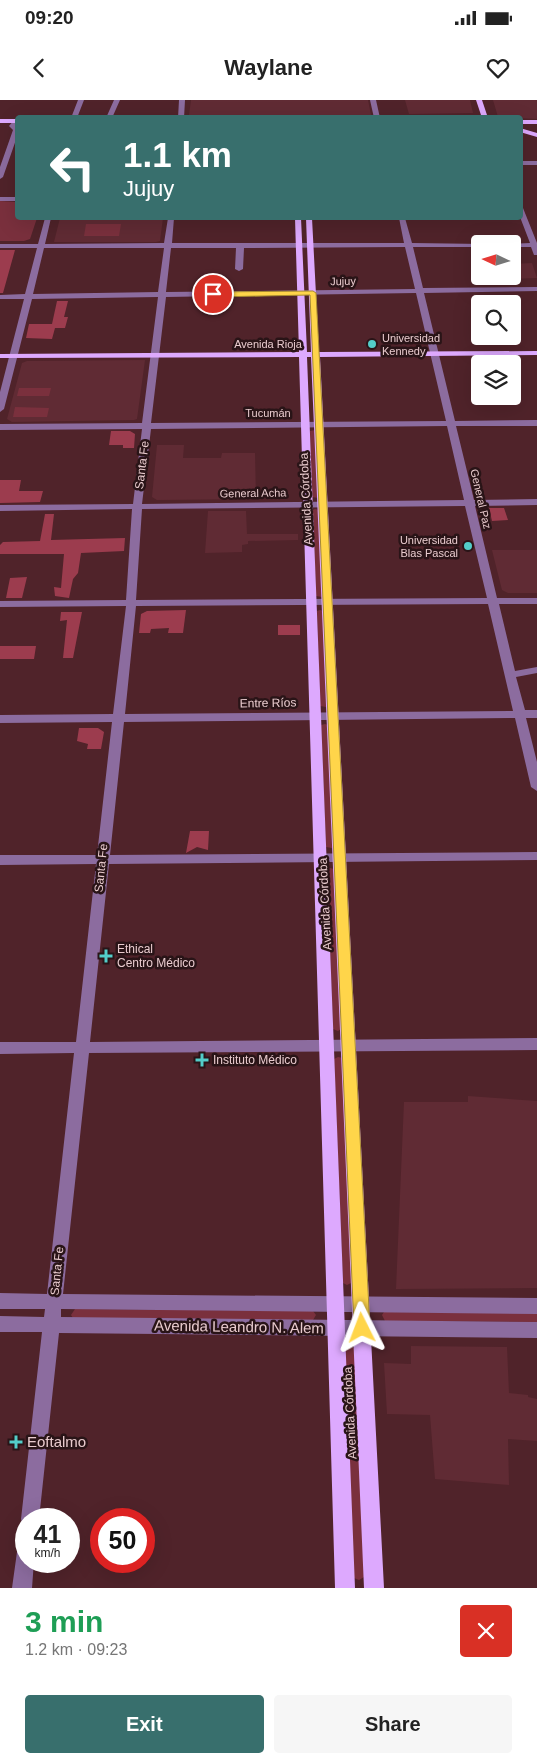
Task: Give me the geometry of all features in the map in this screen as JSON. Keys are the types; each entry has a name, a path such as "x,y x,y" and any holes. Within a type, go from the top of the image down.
{"main road":[{"path":"479,100 486,115"},
{"path":"486,100 488,115"},
{"path":"474,115 479,113 482,109"},
{"path":"0,121 15,125"},
{"path":"523,122 537,122"},
{"path":"0,127 15,125"},
{"path":"523,131 537,134"},
{"name":"Avenida Córdoba","path":"298,220 345,1588"},
{"name":"Avenida Córdoba","path":"309,220 374,1588"},
{"name":"Avenida Rioja","path":"433,351 537,347"},
{"name":"Avenida Rioja","path":"0,350 14,353 433,351 537,353"},
{"name":"Avenida Rioja","path":"0,356 14,353"}],"street":[{"path":"75,115 81,100"},
{"path":"110,115 117,100"},
{"path":"181,115 182,100"},
{"path":"373,100 376,115"},
{"path":"0,178 15,128"},
{"path":"523,163 537,164"},
{"path":"0,199 15,199"},
{"path":"523,217 537,253"},
{"path":"0,409 48,220"},
{"name":"Santa Fe","path":"31,1508 131,604 146,426 171,220"},
{"name":"General Paz","path":"403,220 537,787"},
{"path":"527,228 537,228"},
{"path":"0,246 471,245"},
{"path":"521,245 534,245"},
{"path":"239,269 240,246"},
{"name":"Jujuy","path":"0,297 537,289"},
{"name":"Tucumán","path":"0,427 537,423"},
{"name":"General Acha","path":"0,508 537,502"},
{"path":"0,604 537,601"},
{"path":"510,675 537,670"},
{"name":"Entre Ríos","path":"0,720 537,714"},
{"path":"0,860 537,856"},
{"path":"0,1048 537,1044"},
{"name":"Avenida Leandro N. Alem","path":"0,1301 537,1306"},
{"name":"Avenida Leandro N. Alem","path":"0,1324 537,1330"},
{"path":"22,1588 24,1573"}],"shaded area":[{"path":"191,100 368,100 371,115 189,115"},
{"path":"405,100 470,100 473,113 409,114"},
{"path":"493,100 537,100 537,119 523,118 523,115 497,115"},
{"path":"0,201 15,202 15,220 36,220 30,239 24,241 0,241"},
{"path":"60,220 163,220 160,241 156,242 54,242"},
{"path":"86,224 121,224 119,236 84,236"},
{"path":"532,263 537,278 521,279 521,264"},
{"path":"145,360 137,419 12,422 7,419 22,363 27,361"},
{"path":"19,388 51,388 49,396 17,396"},
{"path":"15,407 49,408 47,417 13,417"},
{"path":"315,430 318,498 312,497 310,431"},
{"path":"157,445 184,445 183,458 221,458 222,453 255,453 256,499 157,500 152,497"},
{"path":"313,510 319,510 322,597 316,596"},
{"path":"208,511 246,511 247,534 298,534 298,540 248,541 248,544 242,545 242,552 205,553"},
{"path":"492,550 537,550 537,593 508,593 502,590"},
{"path":"317,611 323,611 326,707 320,706"},
{"path":"321,725 328,725 332,848 326,847"},
{"path":"327,869 334,869 341,1029 338,1031 333,1029"},
{"path":"338,1057 343,1058 351,1283 347,1285 343,1283 334,1059"},
{"path":"468,1096 537,1101 537,1288 396,1289 404,1102 468,1102"},
{"path":"75,1309 313,1311 316,1315 313,1320 73,1318 71,1315"},
{"path":"384,1312 537,1313 537,1322 385,1321 382,1315"},
{"path":"347,1346 355,1348 364,1577 359,1580 354,1578 345,1349"},
{"path":"411,1346 507,1347 509,1393 528,1395 528,1397 537,1399 537,1441 508,1439 509,1485 435,1479 430,1415 387,1414 384,1363 411,1364"}],"building":[{"path":"0,250 15,250 3,293 0,293"},
{"path":"57,301 68,301 64,317 68,317 65,328 55,328 52,339 26,338 29,324 52,324"},
{"path":"111,431 130,431 135,434 134,448 123,448 123,445 109,445"},
{"path":"0,480 21,480 19,491 43,491 40,502 0,503"},
{"path":"489,508 504,508 508,520 492,521"},
{"path":"45,514 54,514 51,540 125,538 124,551 81,553 78,573 73,579 69,598 55,596 54,587 61,588 64,554 0,554 0,545 3,542 40,541"},
{"path":"27,577 22,598 6,598 10,578"},
{"path":"186,610 183,633 168,633 169,628 151,629 150,633 139,633 141,614 147,611"},
{"path":"61,612 82,612 73,658 63,658 67,620 60,621"},
{"path":"278,625 300,625 300,635 278,635"},
{"path":"0,646 36,646 34,659 0,659"},
{"path":"79,728 98,728 104,732 101,749 87,749 88,744 77,741"},
{"path":"190,831 209,831 208,850 197,847 186,853"}],"place":[{"name":"Universidad Kennedy","path":"372,344"},
{"name":"Universidad Blas Pascal","path":"468,546"},
{"name":"Ethical Centro Médico","path":"106,956"},
{"name":"Instituto Médico","path":"202,1060"},
{"name":"Eoftalmo","path":"16,1442"}],"route":[{"path":"213,294 313,293 362,1328"}]}
